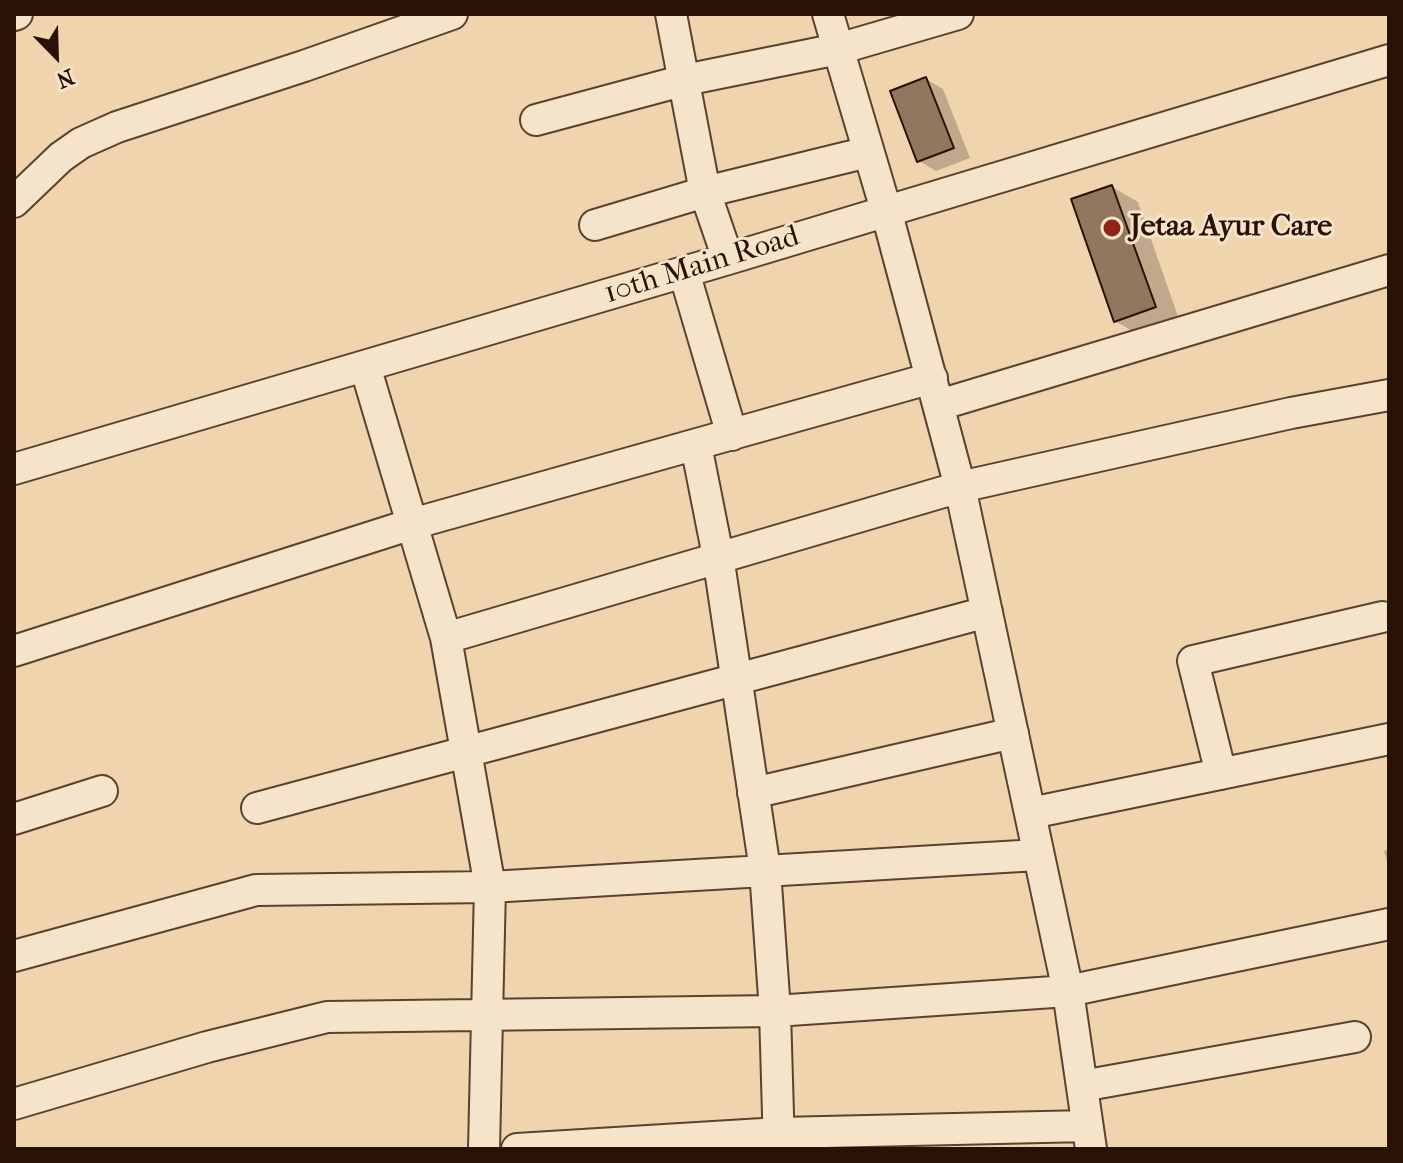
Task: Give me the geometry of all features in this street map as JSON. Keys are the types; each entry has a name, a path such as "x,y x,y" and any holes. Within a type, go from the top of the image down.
{"street":[{"path":"14,202 61,157 81,143 117,127 452,14"},
{"path":"671,14 705,192 728,259"},
{"path":"517,1149 779,1141 1089,1137 1068,991 960,487 886,210 828,14"},
{"path":"536,120 685,80 838,49 958,14"},
{"name":"10th Main Road","path":"14,469 1389,60"},
{"path":"595,225 705,192 868,152"},
{"path":"14,651 412,524 732,435 936,392 1389,270"},
{"path":"684,272 732,435"},
{"path":"365,366 446,638 490,887 484,1149"},
{"path":"446,638 960,487 1276,416 1389,395"},
{"path":"696,445 718,556 765,870 775,1011 779,1141"},
{"path":"257,808 987,612"},
{"path":"1221,774 1193,661 1382,617"},
{"path":"753,793 1013,733"},
{"path":"1031,813 1389,739"},
{"path":"14,819 102,791"},
{"path":"14,956 256,890 490,887 1038,855"},
{"path":"14,1104 207,1047 327,1017 775,1011 1068,991 1389,924"},
{"path":"1082,1086 1355,1037"}],"building":[{"path":"926,77 954,148 917,162 890,91"},
{"path":"1112,185 1156,307 1114,322 1071,199"}],"place":[{"name":"Jetaa Ayur Care","path":"1112,228"}]}
